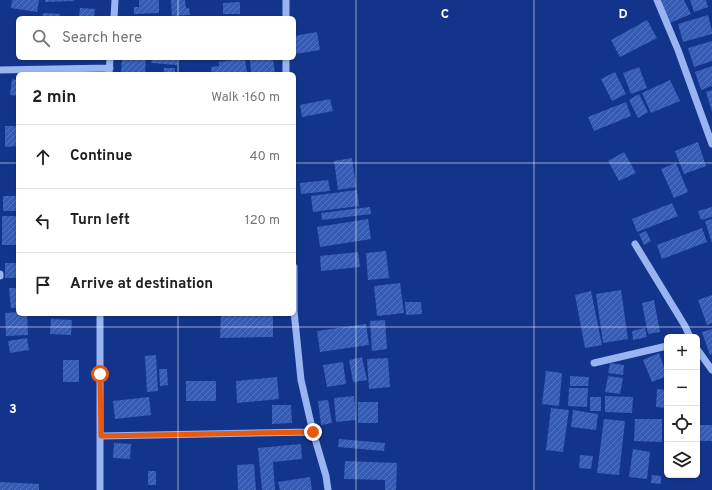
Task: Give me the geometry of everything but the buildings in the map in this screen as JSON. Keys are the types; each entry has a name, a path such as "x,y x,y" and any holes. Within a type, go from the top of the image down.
{"street":[{"path":"114,16 115,0"},
{"path":"286,0 286,16"},
{"path":"657,0 678,50 712,144"},
{"path":"0,70 110,71 110,60"},
{"path":"286,60 286,72"},
{"path":"635,244 689,334"},
{"path":"100,316 100,490"},
{"path":"295,316 301,380 313,432 326,476 328,490"},
{"path":"594,363 664,347"},
{"path":"700,352 712,370"},
{"path":"101,436 313,432"}],"route":[{"path":"100,374 101,436 313,432"}]}
